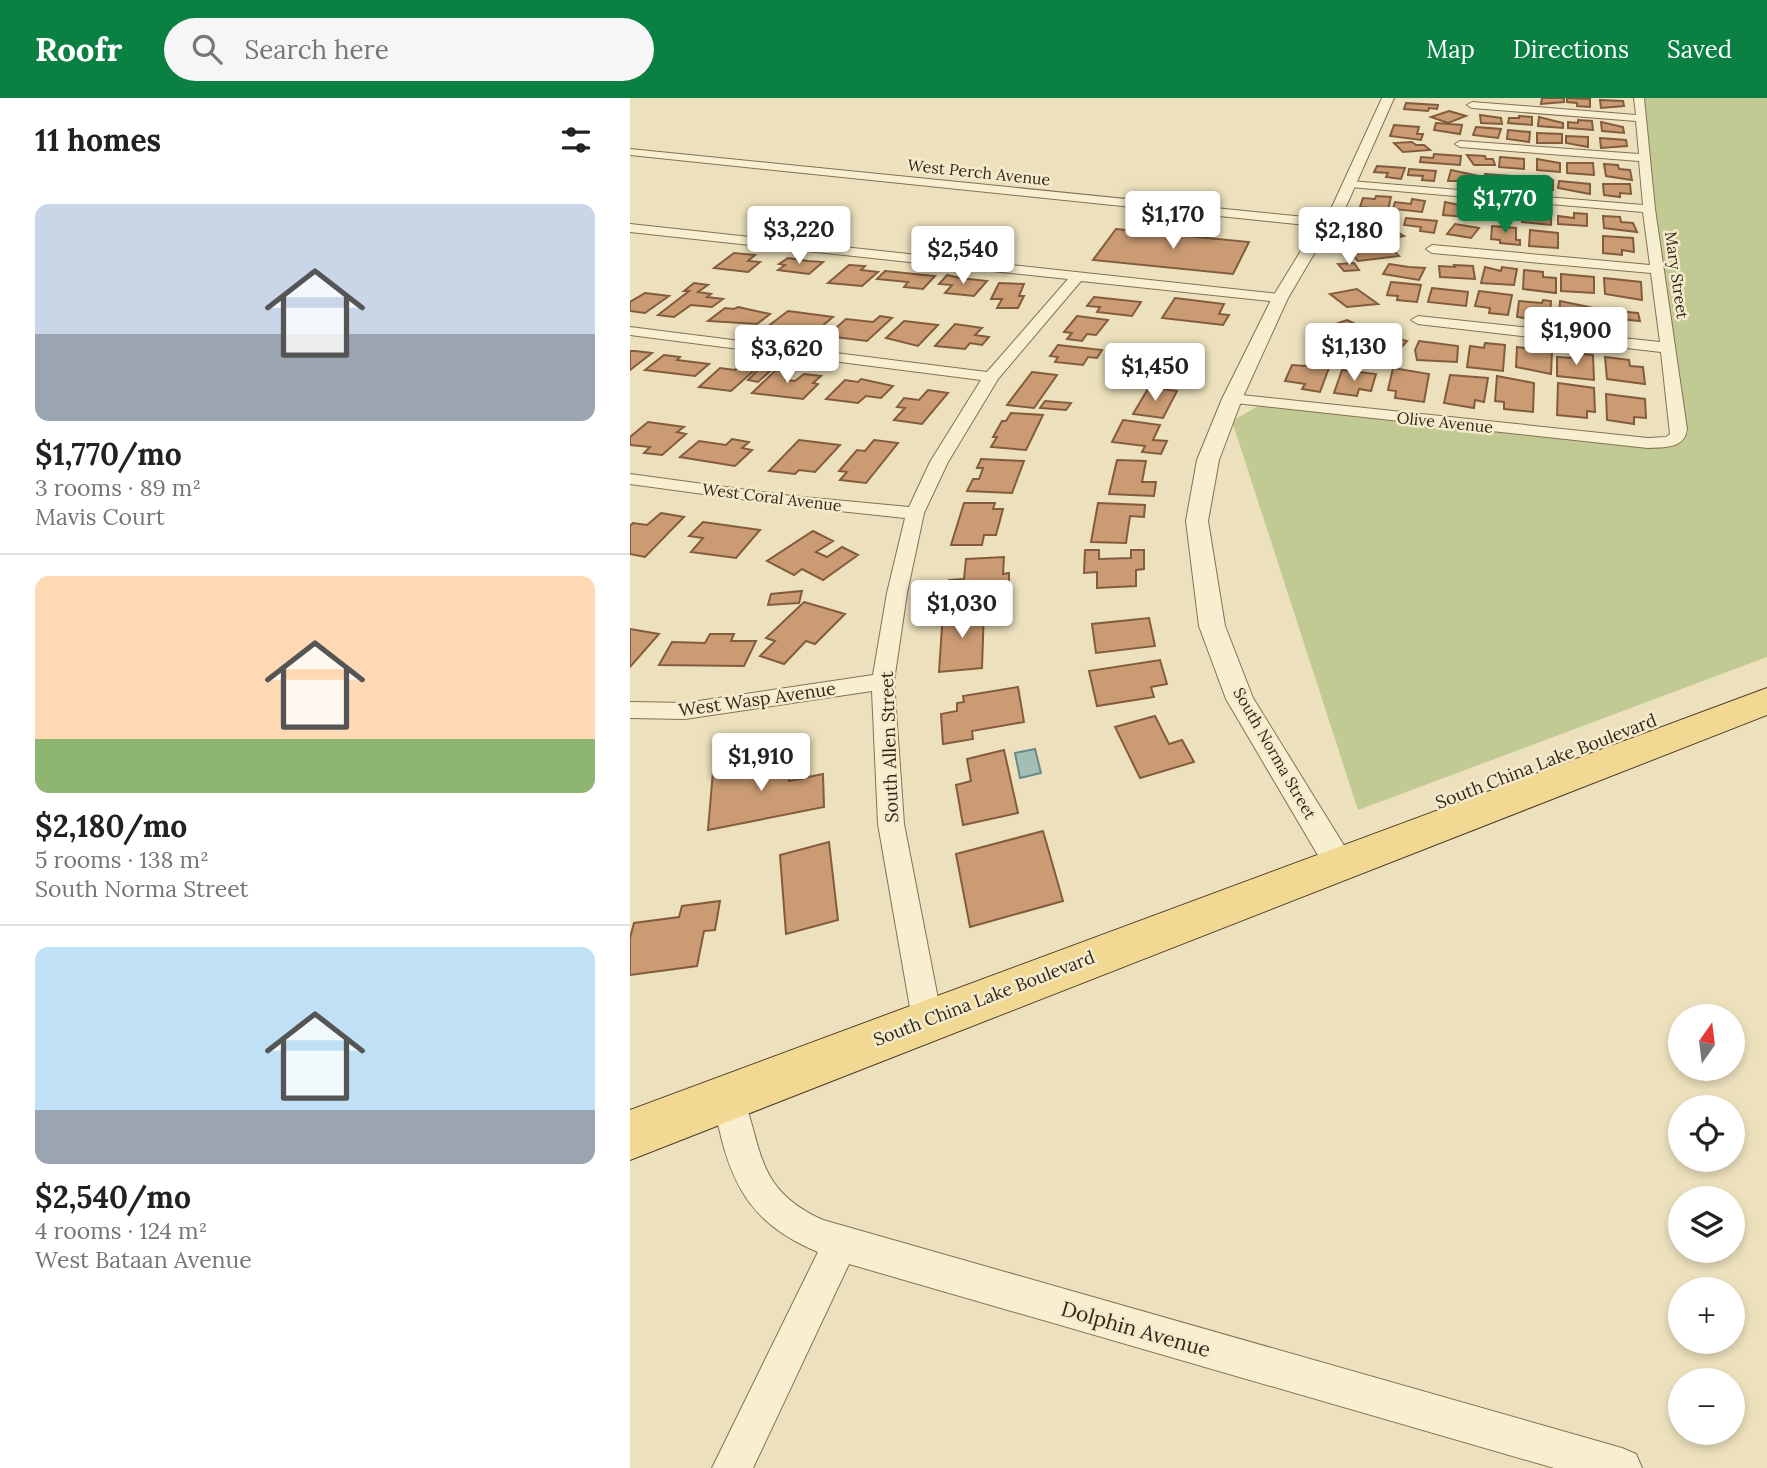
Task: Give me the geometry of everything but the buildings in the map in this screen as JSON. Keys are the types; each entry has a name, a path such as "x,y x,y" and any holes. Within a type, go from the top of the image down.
{"main road":[{"name":"South China Lake Boulevard","path":"1340,865 1364,831 1767,676"},
{"name":"South China Lake Boulevard","path":"630,1135 927,1019 1340,865 1767,701"}],"street":[{"name":"South Norma Street","path":"1340,865 1240,699 1212,626 1196,521 1208,460 1232,399 1280,298 1325,223 1337,211 1388,98"},
{"name":"Mary Street","path":"1639,98 1649,209 1679,429 1678,436 1670,442 1659,442"},
{"path":"1472,105 1641,118"},
{"path":"1460,144 1646,159"},
{"name":"West Perch Avenue","path":"630,152 1325,223"},
{"path":"1350,184 1649,209"},
{"path":"630,229 1280,298"},
{"path":"1432,248 1659,270"},
{"name":"South Allen Street","path":"927,1019 891,824 883,681 897,593 915,513 939,462 991,377 1079,275"},
{"path":"1418,320 1669,348"},
{"path":"630,331 991,377"},
{"name":"Olive Avenue","path":"1232,399 1659,442"},
{"name":"West Coral Avenue","path":"630,479 792,501 915,513"},
{"name":"West Wasp Avenue","path":"630,710 685,711 883,681"},
{"name":"Dolphin Avenue","path":"728,1097 740,1151 751,1179 794,1224 840,1244 1622,1468"},
{"path":"732,1468 840,1244"}],"green space":[{"path":"1642,98 1767,98 1767,657 1358,810 1232,421 1262,404 1663,442 1683,439"}],"water":[{"path":"1035,749 1041,773 1020,778 1015,753"}]}
